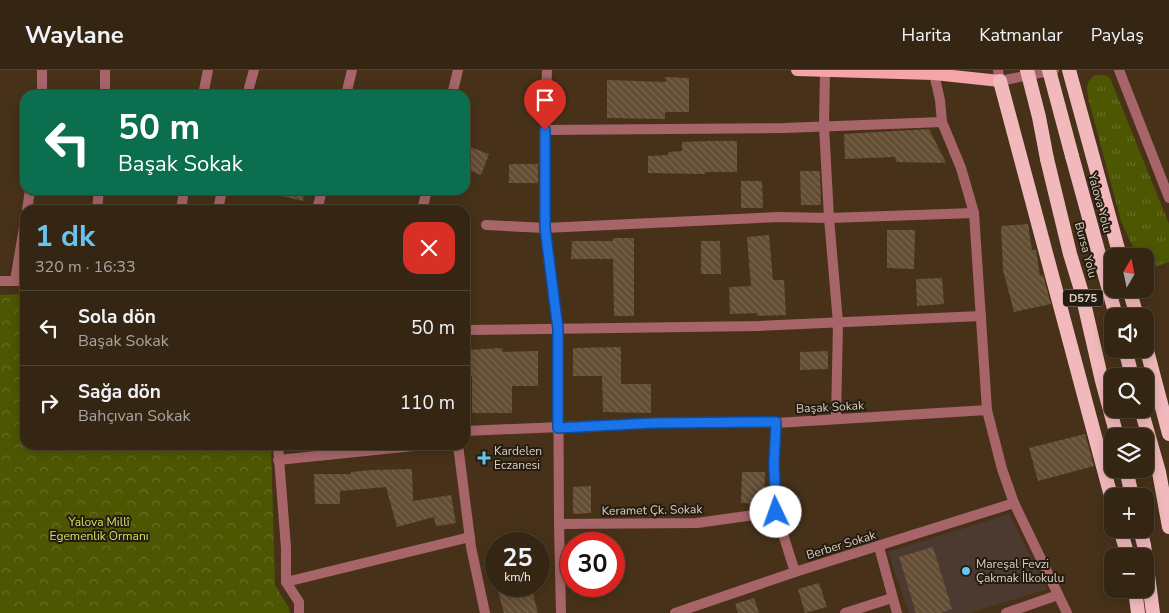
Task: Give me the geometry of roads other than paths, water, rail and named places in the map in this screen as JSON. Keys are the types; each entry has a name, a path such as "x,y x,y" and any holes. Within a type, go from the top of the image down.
{"highway":[{"name":"Bursa Yolu","path":"1026,70 1039,117 1070,254 1082,290 1102,381 1115,428"},
{"name":"Yalova Yolu","path":"1049,70 1114,308"},
{"path":"1069,70 1118,248"},
{"path":"999,76 1109,488"},
{"path":"1149,358 1169,434"},
{"path":"1143,418 1158,472 1169,527"},
{"path":"1142,538 1153,613"},
{"path":"1136,598 1138,613"}],"main road":[{"path":"797,70 999,76"}],"street":[{"path":"42,70 42,90"},
{"path":"104,90 105,70"},
{"path":"204,90 208,70"},
{"path":"248,90 254,70"},
{"path":"347,90 352,70"},
{"path":"453,90 458,70"},
{"path":"547,70 545,228 558,329 561,613"},
{"path":"999,76 1054,70"},
{"path":"1119,70 1169,198"},
{"path":"825,71 824,126 829,218 838,323 836,419"},
{"path":"934,74 940,100 942,122 961,168 974,213 987,410 1002,469 1014,503 1068,613"},
{"path":"545,130 784,128 942,122"},
{"path":"486,225 545,228 779,217 829,218 974,213"},
{"path":"0,281 20,281"},
{"path":"470,330 759,326 981,316"},
{"name":"Başak Sokak","path":"470,431 654,423 776,422 987,410"},
{"path":"776,422 774,464 776,512 795,572"},
{"path":"278,450 286,548 286,582 299,602 299,613"},
{"path":"278,460 375,450"},
{"path":"459,450 470,537 485,613"},
{"name":"Berber Sokak","path":"674,613 795,572 1014,503"},
{"name":"Keramet Çk. Sokak","path":"559,524 696,523 776,512"},
{"path":"286,582 470,537"},
{"path":"879,547 897,613"},
{"path":"1006,613 1058,594"},
{"path":"846,613 892,598"}],"place":[{"name":"Kardelen Eczanesi","path":"484,458"},
{"name":"Mareşal Fevzi Çakmak İlkokulu","path":"966,571"}],"park label":[{"name":"Yalova Millî Egemenlik Ormanı","path":"99,529"}]}
